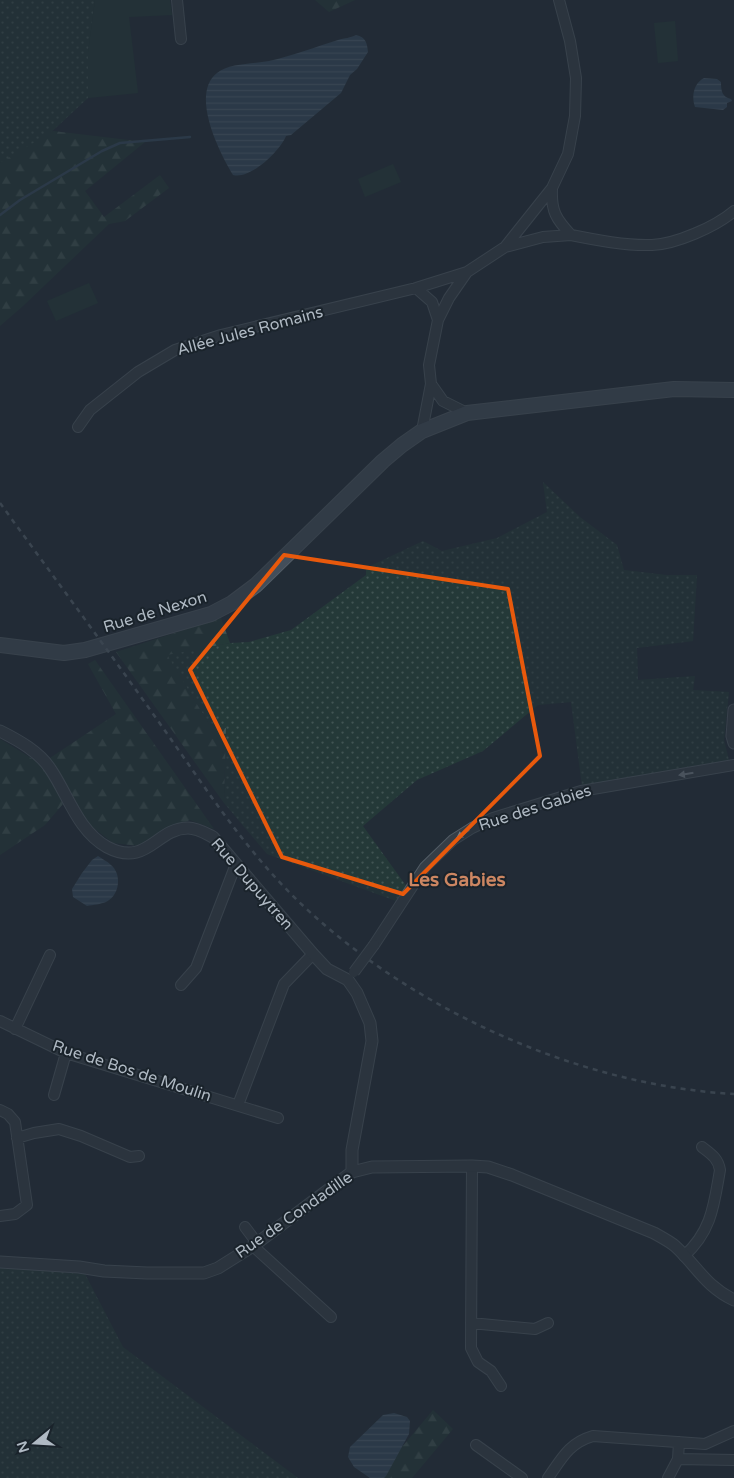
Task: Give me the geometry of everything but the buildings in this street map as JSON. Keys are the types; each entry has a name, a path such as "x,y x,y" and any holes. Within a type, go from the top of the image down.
{"main road":[{"name":"Rue de Nexon","path":"0,645 64,653 85,650 211,614 232,603 256,585 383,461 422,431 445,420 467,413 674,389 734,390"}],"street":[{"path":"177,0 181,39"},
{"path":"422,431 431,384 429,365 438,320 449,298 467,272 505,247 552,188 568,154 575,116 576,78 570,41 559,0"},
{"path":"552,188 551,203 557,220 571,235"},
{"path":"505,247 543,237 571,235 598,240 653,245 678,239 704,229 734,211"},
{"name":"Allée Jules Romains","path":"78,428 90,410 131,377 146,366 175,350 221,335 416,288 467,272"},
{"path":"416,288 432,302 438,320"},
{"path":"431,384 443,402 445,420"},
{"path":"443,402 467,413"},
{"path":"734,710 732,736 734,743"},
{"name":"Rue Dupuytren","path":"0,731 21,743 51,768 79,819 90,833 106,846 123,853 136,853 170,833 186,828 198,830 213,837 327,969 351,976 370,1023 372,1041 352,1150 352,1172"},
{"name":"Rue des Gabies","path":"351,976 374,945 425,867 453,840 472,828 519,810 581,791 734,765"},
{"path":"181,985 196,968 236,864"},
{"path":"238,1106 284,984 313,954"},
{"path":"16,1029 50,955"},
{"name":"Rue de Bos de Moulin","path":"0,1021 66,1053 278,1118"},
{"path":"54,1095 66,1053"},
{"path":"0,1110 8,1114 15,1122 27,1205 16,1214 0,1216"},
{"path":"17,1138 59,1129 81,1136 130,1157 139,1156"},
{"path":"684,1256 706,1230 712,1215 720,1170 716,1158 702,1147"},
{"path":"472,1166 471,1348 478,1362 491,1371 501,1386"},
{"name":"Rue de Condadille","path":"0,1262 112,1271 204,1273 218,1268 255,1244 352,1172 372,1167 472,1166 488,1167 512,1175 654,1233 674,1245 710,1284 734,1300"},
{"path":"245,1227 255,1244 331,1317"},
{"path":"471,1323 535,1329 548,1323"},
{"path":"548,1478 572,1446 581,1439 593,1436 705,1444 734,1431"},
{"path":"668,1478 678,1459 679,1442"},
{"path":"476,1445 522,1478"},
{"path":"678,1459 734,1460"}],"highlighted area":[{"path":"284,555 508,589 540,756 403,894 282,857 190,670"}],"green space":[{"path":"0,0 95,0 88,52 88,98 46,137 0,163"},
{"path":"95,0 170,0 172,15 129,17 138,93 88,98 88,52"},
{"path":"315,0 355,0 329,12"},
{"path":"675,21 678,61 658,63 654,23"},
{"path":"53,131 145,142 85,191 104,217 160,175 169,188 125,221 109,224 0,326 0,163"},
{"path":"393,164 401,182 365,197 358,179"},
{"path":"89,283 98,303 56,321 47,301"},
{"path":"543,482 580,517 617,545 624,570 666,575 697,575 693,641 637,648 638,680 695,676 693,690 729,692 724,740 729,760 582,786 571,702 538,705 483,751 417,780 363,826 407,887 396,901 267,854 224,803 226,728 209,724 166,654 230,643 249,642 291,630 366,575 366,568 423,541 442,551 497,538 547,512"},
{"path":"221,618 230,643 167,655 209,724 226,728 224,803 116,652"},
{"path":"95,660 214,829 190,820 150,838 139,846 113,843 63,804 45,825 0,855 0,739 41,764 116,714 88,664"},
{"path":"0,1266 85,1274 123,1347 298,1478 0,1478"},
{"path":"433,1410 453,1429 412,1478 376,1478"}],"water":[{"path":"356,35 362,37 365,41 368,52 357,69 350,75 341,93 291,135 286,136 278,149 264,163 248,173 233,175 221,152 210,123 206,95 209,82 217,73 228,67 278,59"},
{"path":"704,78 717,79 721,82 723,93 732,101 727,103 727,107 723,110 695,107 693,99 694,90"},
{"path":"98,856 115,869 118,879 117,890 111,899 106,902 87,906 73,897 72,889 92,860"},
{"path":"394,1413 407,1417 410,1421 409,1434 386,1476 384,1478 370,1478 354,1467 348,1457 350,1447 383,1415"}],"waterway":[{"path":"0,215 20,200 102,151 120,143 190,137"}],"railway":[{"path":"0,503 240,835 289,892 334,933 383,970 437,1003 493,1032 552,1056 613,1075 674,1087 734,1094"}],"district":[{"name":"Les Gabies","path":"457,880"}]}
